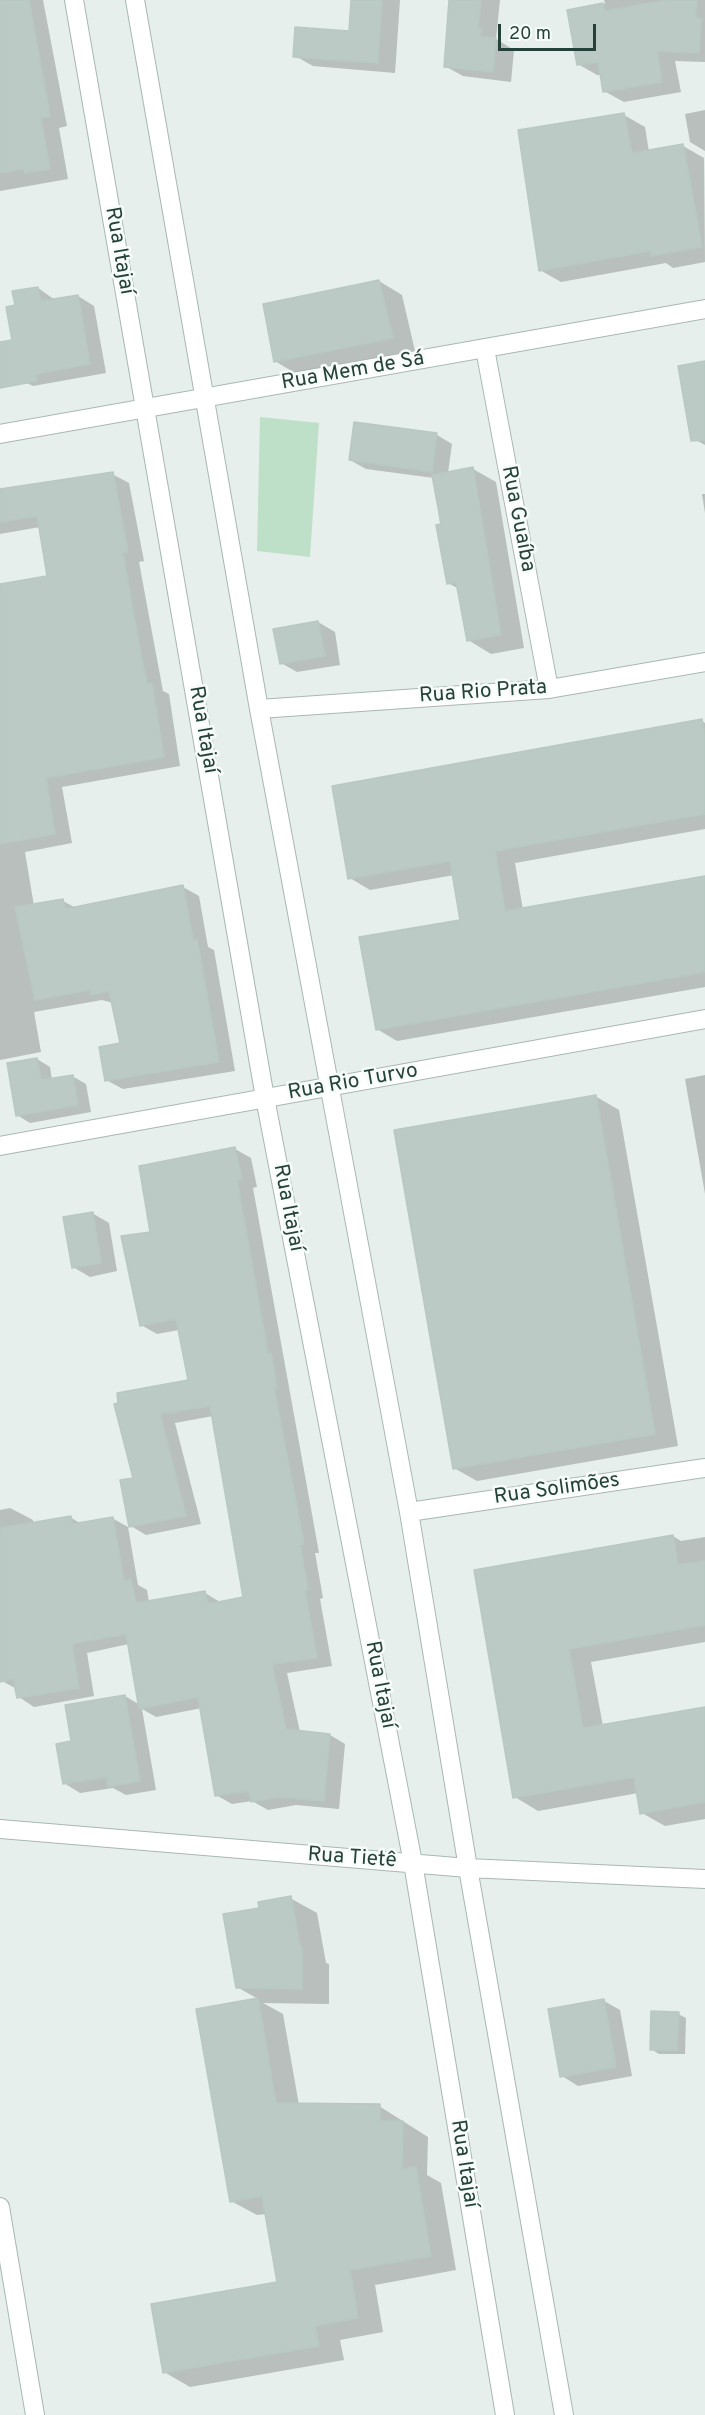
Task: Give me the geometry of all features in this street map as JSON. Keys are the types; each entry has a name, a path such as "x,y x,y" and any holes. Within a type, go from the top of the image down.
{"street":[{"name":"Rua Itajaí","path":"74,0 266,1098 414,1863 505,2415"},
{"path":"135,0 259,709 409,1512 468,1868 564,2415"},
{"name":"Rua Mem de Sá","path":"0,434 705,309"},
{"name":"Rua Guaíba","path":"485,349 549,689"},
{"name":"Rua Rio Prata","path":"259,709 549,689 705,662"},
{"name":"Rua Rio Turvo","path":"0,1146 705,1019"},
{"name":"Rua Solimões","path":"409,1512 705,1468"},
{"name":"Rua Tietê","path":"0,1829 468,1868 705,1880"},
{"path":"0,2207 35,2415"}],"green space":[{"path":"260,417 319,423 310,557 257,551"}],"building":[{"path":"0,0 29,0 50,116 41,118 50,169 25,173 24,169 0,173"},
{"path":"351,0 382,0 378,63 293,57 295,27 349,31"},
{"path":"449,0 481,0 478,28 481,28 480,37 496,38 493,72 444,67"},
{"path":"668,0 697,0 695,17 701,19 699,53 657,51 662,82 603,92 598,62 577,65 567,10 603,3 605,11"},
{"path":"624,113 632,153 683,144 702,247 651,256 650,251 539,271 518,130"},
{"path":"379,280 393,338 274,362 263,304"},
{"path":"38,287 41,301 78,295 90,364 36,374 37,381 0,388 0,342 12,340 6,307 15,305 12,291"},
{"path":"705,361 705,440 691,441 678,366"},
{"path":"354,422 437,433 432,472 349,460"},
{"path":"473,467 501,635 467,641 456,582 447,584 436,525 441,524 432,475"},
{"path":"113,472 128,552 123,553 134,617 147,684 152,683 164,757 46,778 55,834 0,844 0,584 47,576 37,516 0,522 0,489"},
{"path":"318,621 325,656 280,664 273,629"},
{"path":"702,719 705,736 705,814 495,851 505,911 705,876 705,972 376,1030 359,937 460,920 450,861 348,879 332,786"},
{"path":"183,885 193,940 197,939 219,1062 105,1081 99,1047 120,1043 109,991 91,995 90,990 35,1000 15,907 63,899 65,909"},
{"path":"37,1058 41,1080 73,1075 78,1105 16,1116 7,1063"},
{"path":"596,1095 655,1434 453,1469 394,1130"},
{"path":"235,1147 242,1179 237,1180 268,1354 271,1353 277,1388 274,1388 304,1544 300,1545 308,1590 305,1590 317,1658 272,1664 286,1729 330,1734 324,1801 279,1797 251,1802 249,1791 215,1796 198,1697 139,1709 126,1634 72,1644 79,1688 17,1698 13,1679 0,1682 0,1528 71,1516 72,1524 113,1517 124,1581 131,1579 136,1603 205,1591 208,1604 243,1597 210,1406 160,1414 186,1516 129,1527 120,1480 133,1478 114,1404 118,1403 117,1393 188,1380 176,1319 140,1326 121,1236 150,1232 139,1166"},
{"path":"93,1212 101,1263 72,1268 63,1217"},
{"path":"673,1535 678,1565 705,1561 705,1625 569,1649 583,1728 705,1707 705,1802 640,1814 634,1777 513,1798 474,1570"},
{"path":"125,1695 140,1781 108,1787 107,1777 63,1784 56,1744 71,1741 65,1705"},
{"path":"291,1896 300,1947 302,1947 302,1989 236,1988 223,1914 259,1908 258,1902"},
{"path":"258,1998 276,2103 380,2104 380,2121 403,2121 402,2169 416,2167 431,2256 350,2270 358,2318 315,2326 319,2346 163,2373 151,2304 277,2282 262,2196 230,2202 196,2009"},
{"path":"604,1999 616,2067 560,2077 548,2009"},
{"path":"651,2011 679,2012 677,2050 650,2050"}]}
